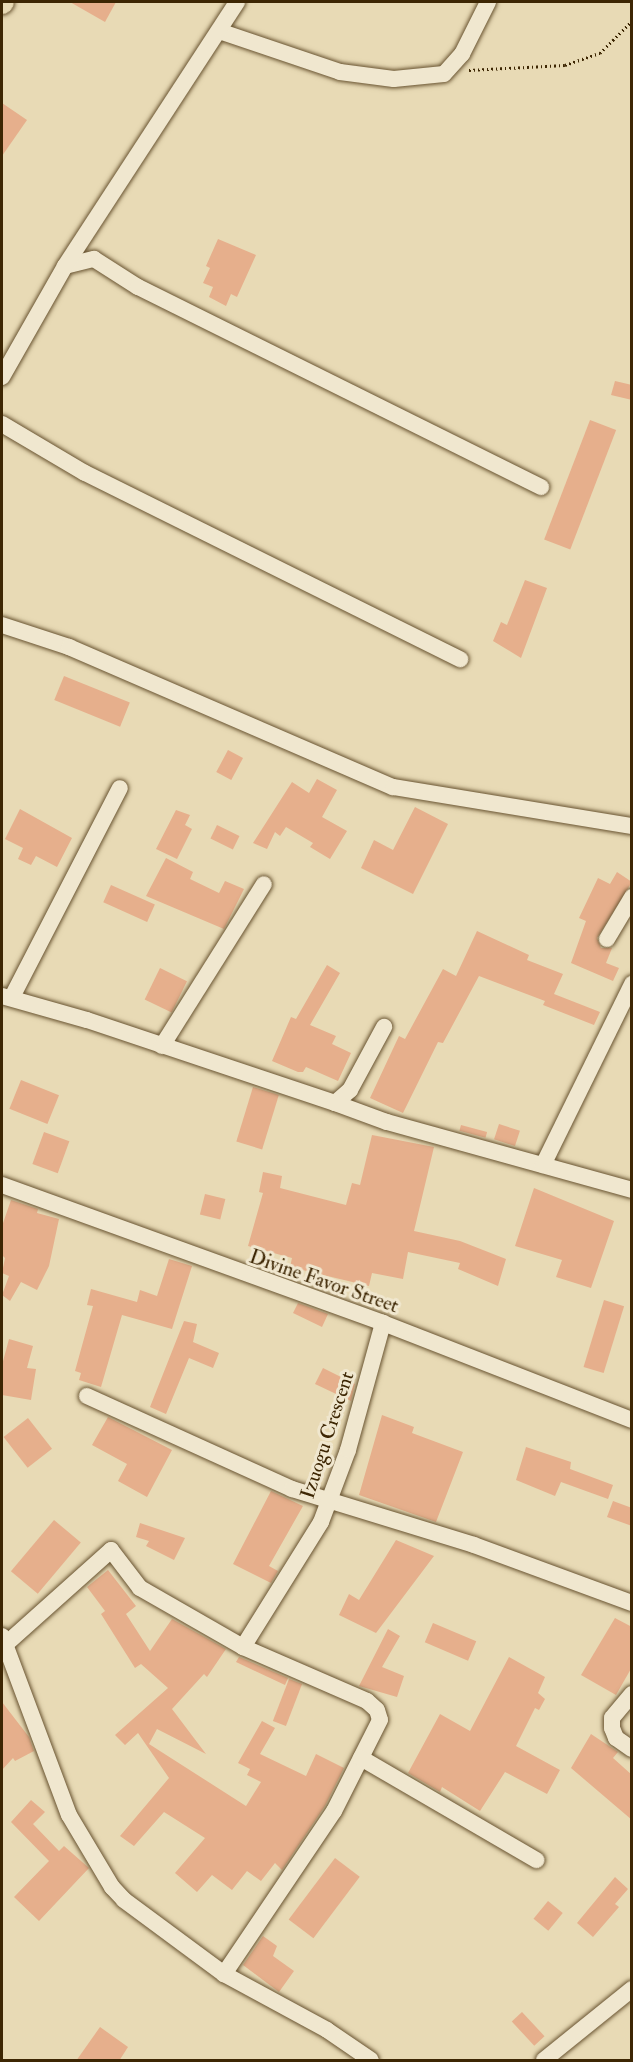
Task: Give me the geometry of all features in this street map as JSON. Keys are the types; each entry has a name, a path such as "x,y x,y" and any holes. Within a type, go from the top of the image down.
{"street":[{"path":"2,377 64,266 237,2"},
{"path":"219,31 340,72 394,79 444,74 462,54 488,2"},
{"path":"64,266 94,260 138,287 541,487"},
{"path":"2,424 86,473 460,659"},
{"path":"2,625 69,647 393,787 632,826"},
{"path":"120,788 7,996 387,1122 632,1190"},
{"path":"162,1046 264,884"},
{"path":"607,939 632,897"},
{"path":"543,1165 632,984"},
{"path":"335,1103 350,1090 384,1028"},
{"name":"Divine Favor Street","path":"2,1185 383,1323 632,1420"},
{"name":"Izuogu Crescent","path":"243,1647 293,1571 329,1502 348,1450 383,1323"},
{"path":"87,1396 239,1468 329,1502 474,1545 632,1604"},
{"path":"224,1974 334,1811 380,1720 377,1710 368,1701 243,1647 140,1588 111,1550 4,1640 49,1767 90,1854 124,1900 224,1974 327,2030 371,2061"},
{"path":"632,1694 612,1718 612,1728 616,1738 632,1749"},
{"path":"361,1758 536,1860"},
{"path":"544,2061 632,1989"}],"path":[{"path":"444,74 565,64 600,53 632,21"}],"building":[{"path":"70,2 116,2 105,22"},
{"path":"2,103 27,120 2,156"},
{"path":"218,239 256,255 237,297 231,294 226,306 209,297 213,287 203,283 210,268 206,266"},
{"path":"615,381 632,385 632,400 611,395"},
{"path":"590,420 616,430 570,550 544,539"},
{"path":"525,580 547,588 521,658 493,641 501,622 507,625"},
{"path":"64,676 130,703 120,727 54,700"},
{"path":"228,750 243,758 231,780 216,772"},
{"path":"317,779 337,790 322,817 347,831 330,859 310,847 313,843 286,827 280,836 275,832 267,849 253,843 292,782 309,793"},
{"path":"415,807 448,824 413,894 361,868 374,840 393,850"},
{"path":"20,809 72,838 57,867 36,856 31,865 18,859 23,848 5,839"},
{"path":"176,810 190,815 185,825 192,829 177,859 156,849"},
{"path":"217,825 239,836 233,849 210,838"},
{"path":"166,858 193,872 190,879 219,893 225,881 244,889 224,929 146,896"},
{"path":"617,872 632,882 597,938 601,948 612,948 606,963 619,968 613,981 571,963 586,921 579,918 598,878 610,884"},
{"path":"111,885 155,905 147,922 103,902"},
{"path":"477,931 529,955 527,960 563,974 554,994 600,1012 594,1025 543,1005 545,1001 479,976 443,1043 438,1042 403,1113 370,1098 399,1036 405,1039 443,969 456,976"},
{"path":"327,965 340,973 310,1025 336,1036 332,1044 351,1053 338,1081 306,1067 303,1072 298,1072 272,1061 291,1017 296,1019"},
{"path":"160,968 187,981 172,1013 145,999"},
{"path":"21,1080 59,1095 47,1124 9,1109"},
{"path":"253,1087 279,1095 262,1149 236,1142"},
{"path":"499,1124 520,1131 515,1146 494,1139"},
{"path":"461,1125 487,1132 486,1138 459,1131"},
{"path":"44,1132 69,1141 58,1173 32,1164"},
{"path":"372,1135 434,1147 414,1231 460,1241 506,1259 498,1286 458,1269 460,1263 408,1252 403,1279 372,1273 369,1286 290,1267 292,1258 248,1246 263,1193 259,1192 263,1172 282,1176 280,1188 346,1205 352,1183 360,1185"},
{"path":"534,1188 614,1221 591,1288 556,1277 562,1260 515,1246"},
{"path":"205,1194 225,1199 220,1219 200,1214"},
{"path":"11,1200 38,1209 37,1213 59,1219 49,1266 37,1290 21,1282 10,1301 2,1295 9,1276 2,1273 5,1258 2,1255 2,1226"},
{"path":"169,1259 192,1266 172,1329 122,1315 101,1387 79,1380 81,1373 75,1371 93,1306 87,1305 91,1289 137,1302 140,1290 157,1296"},
{"path":"604,1300 624,1306 604,1373 584,1367"},
{"path":"298,1303 328,1314 322,1327 293,1313"},
{"path":"184,1321 197,1324 193,1342 219,1353 213,1368 189,1358 166,1414 150,1407"},
{"path":"9,1339 33,1346 27,1368 36,1369 31,1400 2,1395 2,1365"},
{"path":"323,1368 355,1384 351,1401 315,1384"},
{"path":"382,1415 414,1427 412,1433 463,1452 436,1522 359,1495"},
{"path":"108,1417 172,1450 147,1497 118,1481 127,1464 92,1445"},
{"path":"28,1418 52,1449 28,1468 4,1437"},
{"path":"526,1447 571,1462 570,1469 613,1485 608,1499 561,1482 555,1496 516,1480"},
{"path":"271,1491 303,1506 269,1566 278,1571 271,1583 233,1564"},
{"path":"613,1501 632,1508 632,1526 607,1517"},
{"path":"54,1520 81,1542 38,1594 11,1571"},
{"path":"140,1523 185,1538 174,1560 146,1546 149,1541 136,1537"},
{"path":"396,1540 434,1556 376,1633 339,1615 349,1594 359,1600"},
{"path":"108,1570 136,1606 126,1614 150,1651 172,1619 226,1649 207,1677 204,1674 172,1709 206,1754 157,1729 149,1744 246,1806 261,1782 247,1775 250,1769 238,1763 262,1721 275,1728 260,1754 306,1776 316,1754 344,1768 325,1806 282,1870 275,1863 261,1881 247,1871 232,1890 212,1875 197,1892 175,1873 205,1838 164,1812 134,1846 120,1836 169,1778 138,1733 125,1745 115,1735 168,1688 141,1664 135,1668 101,1614 105,1611 87,1587"},
{"path":"615,1618 632,1627 632,1667 616,1695 581,1675"},
{"path":"433,1623 476,1641 468,1661 425,1642"},
{"path":"388,1629 400,1636 382,1667 404,1676 397,1697 359,1686"},
{"path":"239,1657 288,1678 285,1685 236,1662"},
{"path":"509,1657 545,1677 538,1693 545,1699 539,1710 535,1708 516,1746 560,1770 547,1794 505,1772 480,1811 442,1787 440,1792 408,1773 440,1714 470,1731"},
{"path":"289,1679 302,1684 286,1726 273,1721"},
{"path":"2,1702 29,1737 34,1751 15,1761 13,1758 2,1770"},
{"path":"591,1734 618,1752 613,1758 632,1775 632,1820 571,1768"},
{"path":"31,1800 45,1812 33,1824 59,1851 64,1846 89,1868 39,1921 14,1897 49,1861 11,1822"},
{"path":"335,1858 360,1877 313,1938 289,1919"},
{"path":"615,1877 628,1889 615,1904 619,1907 593,1937 577,1923"},
{"path":"548,1901 563,1913 548,1931 534,1919"},
{"path":"263,1936 277,1946 273,1956 294,1971 279,1992 243,1965"},
{"path":"522,2012 545,2036 534,2046 512,2022"},
{"path":"100,2027 128,2047 119,2061 76,2061"}]}
